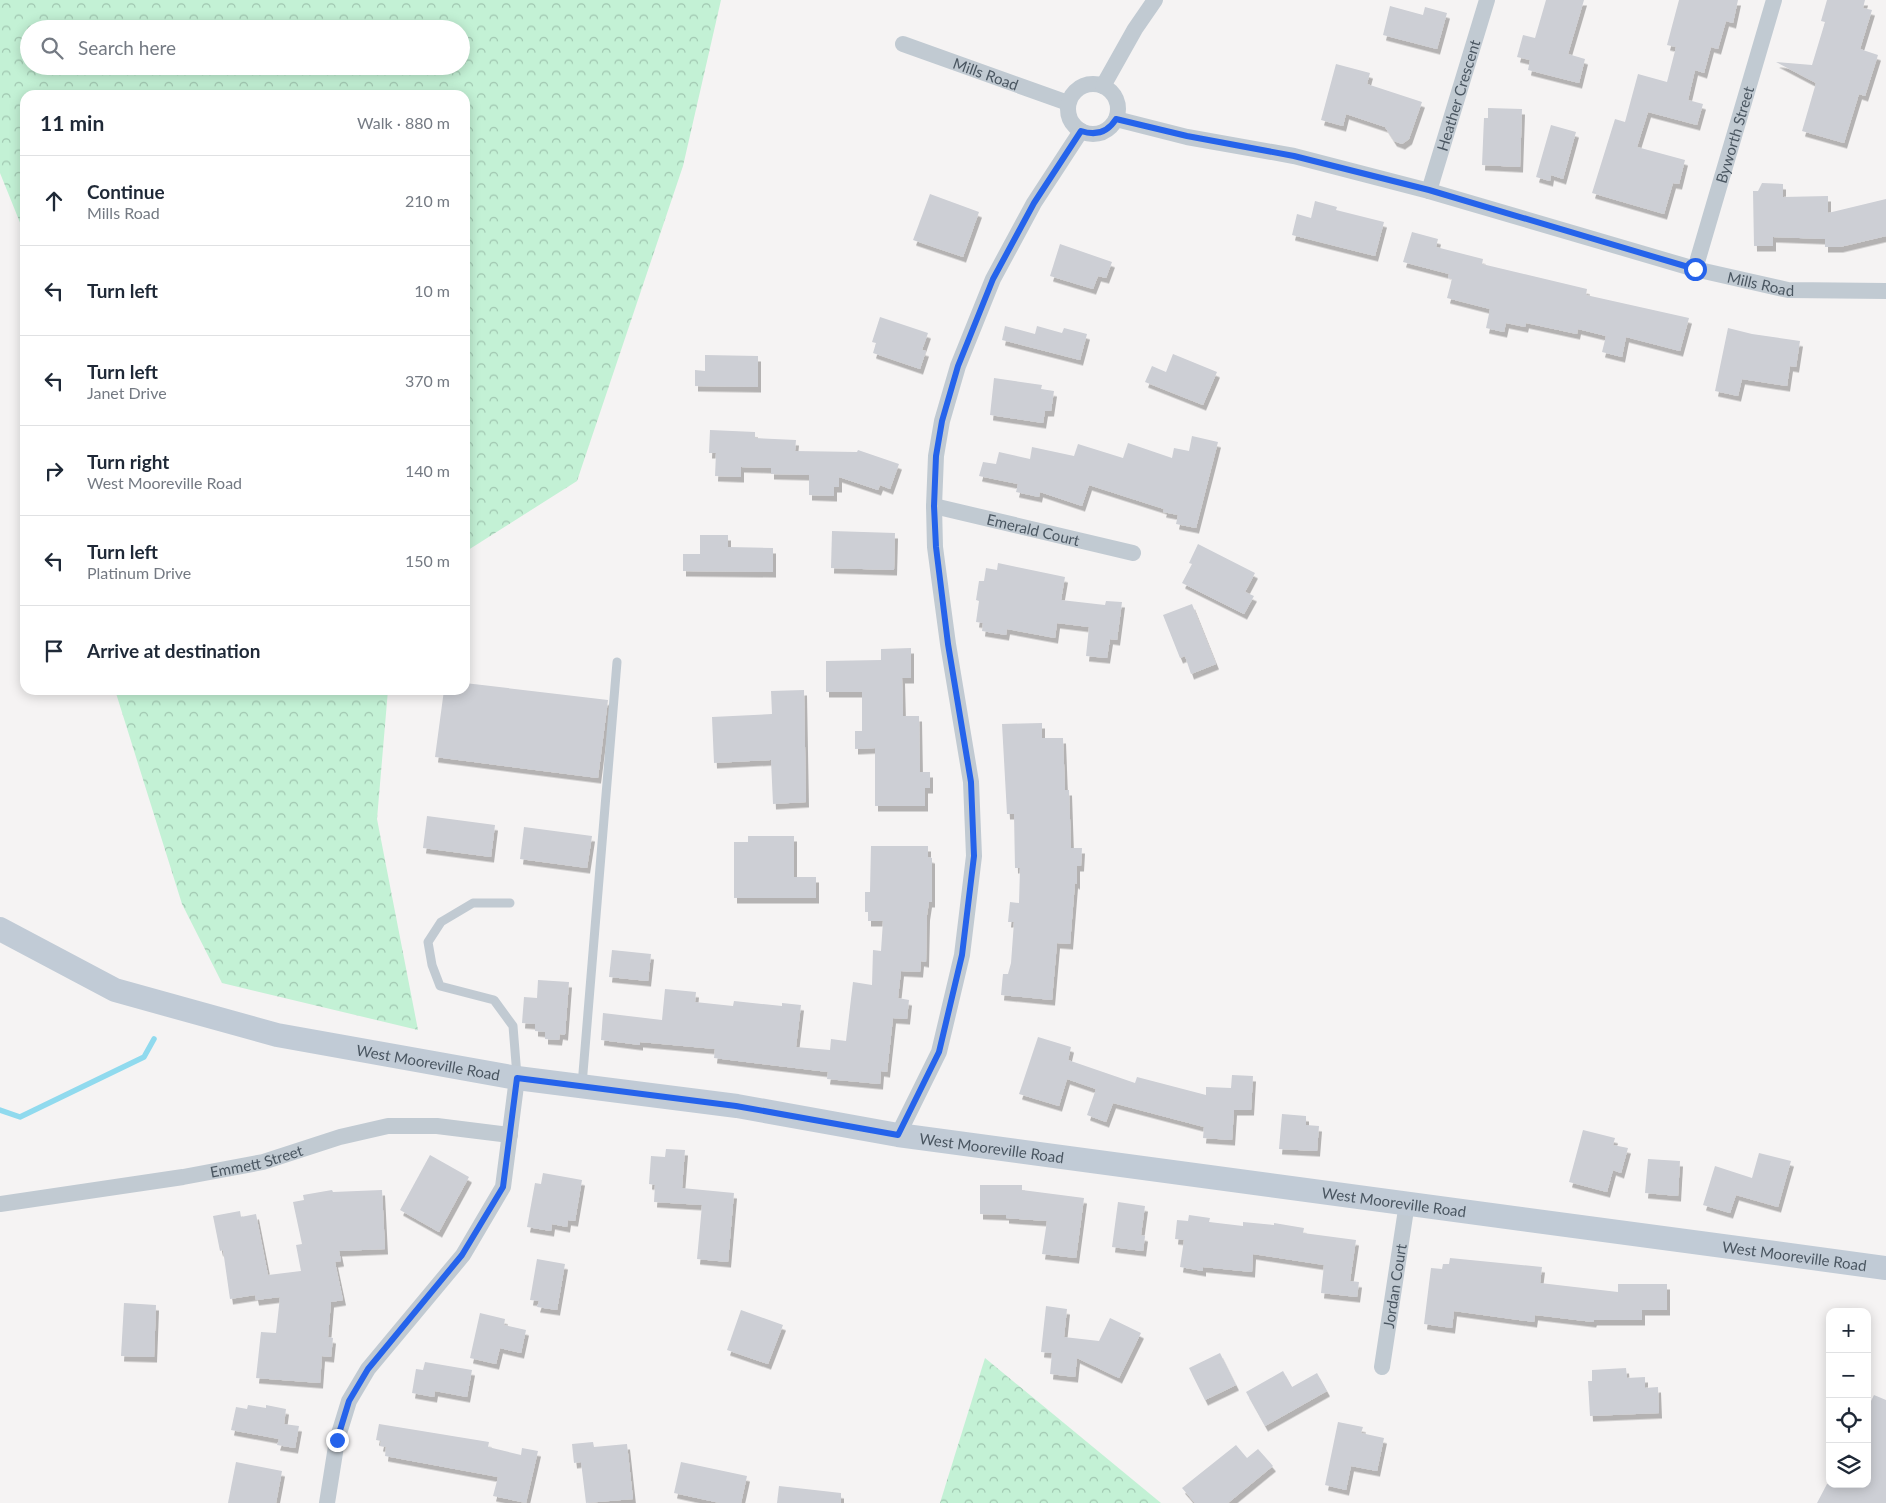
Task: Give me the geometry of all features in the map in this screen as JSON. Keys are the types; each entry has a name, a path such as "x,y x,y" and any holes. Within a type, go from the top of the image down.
{"main road":[{"name":"West Mooreville Road","path":"0,929 115,990 277,1036 517,1078 582,1088 736,1106 898,1135 1886,1268"}],"street":[{"path":"1103,86 1135,29 1155,0"},
{"name":"Heather Crescent","path":"1429,190 1487,0"},
{"name":"Byworth Street","path":"1695,269 1774,0"},
{"name":"Mills Road","path":"903,44 1068,103"},
{"path":"1089,84 1103,86 1115,96 1118,111 1112,126 1097,133 1081,131 1070,119 1068,103 1071,96 1082,86 1089,84"},
{"name":"Mills Road","path":"1116,119 1187,136 1294,156 1429,190 1695,269 1788,290 1886,291"},
{"path":"898,1135 939,1052 962,955 974,856 971,782 948,644 936,547 934,506 936,456 942,421 958,366 993,279 1034,203 1081,131"},
{"name":"Emerald Court","path":"934,506 1133,553"},
{"path":"327,1503 337,1440 349,1401 368,1369 468,1246 503,1187 517,1078"},
{"name":"Emmett Street","path":"0,1204 183,1177 263,1162 340,1136 388,1126 437,1126 510,1135"},
{"name":"Jordan Court","path":"1382,1367 1407,1203"}],"lane":[{"path":"582,1088 617,662"},
{"path":"510,903 474,903 441,922 428,942 432,965 440,986 494,1000 513,1026 517,1078"}],"green space":[{"path":"0,0 721,0 683,166 577,481 470,549 470,90 20,90 20,223 0,173"},
{"path":"117,695 388,695 377,819 418,1030 222,983 182,904"},
{"path":"985,1358 1161,1503 940,1503"}],"building":[{"path":"1546,0 1584,0 1568,54 1585,59 1579,83 1528,70 1530,60 1517,57 1523,35 1535,38"},
{"path":"1679,0 1738,0 1733,23 1726,21 1718,49 1711,47 1704,73 1695,70 1688,100 1703,104 1697,125 1648,112 1637,147 1685,160 1679,184 1673,183 1664,214 1592,193 1615,119 1625,122 1638,74 1667,82 1676,47 1667,45"},
{"path":"1827,0 1865,0 1863,8 1872,10 1860,49 1878,55 1865,96 1859,94 1844,143 1802,131 1816,83 1776,62 1812,65 1825,22 1821,21"},
{"path":"1390,6 1423,15 1425,7 1447,13 1437,49 1383,35"},
{"path":"1336,64 1370,73 1367,84 1422,102 1409,139 1402,144 1394,141 1385,127 1346,114 1343,126 1321,120"},
{"path":"1488,108 1522,109 1520,167 1482,165 1484,118 1488,118"},
{"path":"1551,125 1576,132 1563,179 1551,175 1550,181 1536,177"},
{"path":"1762,183 1783,184 1783,197 1828,196 1828,213 1886,199 1886,236 1840,247 1825,247 1825,239 1773,237 1773,246 1754,246 1753,191 1758,191"},
{"path":"930,194 979,212 963,257 913,240"},
{"path":"1315,201 1337,207 1336,210 1384,222 1375,256 1292,235 1297,214 1311,218"},
{"path":"1412,232 1438,239 1436,247 1483,259 1482,264 1587,289 1586,295 1689,318 1680,351 1626,337 1622,357 1602,352 1606,336 1578,329 1577,334 1526,323 1525,327 1506,323 1504,332 1486,328 1490,309 1447,298 1452,279 1448,278 1449,274 1403,262"},
{"path":"1060,244 1112,262 1106,278 1098,276 1093,289 1050,276"},
{"path":"880,317 928,333 922,350 926,351 920,369 873,353 876,343 872,342"},
{"path":"1005,326 1035,334 1037,326 1062,333 1064,328 1087,334 1080,360 1002,340"},
{"path":"1728,328 1752,334 1800,341 1796,367 1790,366 1787,386 1742,379 1738,396 1715,391"},
{"path":"1173,354 1217,372 1203,405 1145,382 1152,366 1166,372"},
{"path":"705,355 758,356 758,387 695,386 695,370 705,371"},
{"path":"994,378 1042,385 1041,389 1054,391 1051,411 1045,411 1043,423 990,415"},
{"path":"710,430 755,432 755,438 796,440 795,451 857,452 858,450 899,464 890,489 880,485 878,490 839,477 839,487 834,487 834,496 809,495 809,475 771,474 771,468 741,467 741,477 715,476 716,453 709,453"},
{"path":"1192,436 1218,442 1196,528 1176,524 1178,515 1163,512 1164,509 1089,485 1082,506 1040,492 1039,497 1016,492 1018,484 979,476 983,462 996,464 999,452 1030,459 1032,447 1074,456 1078,444 1123,458 1128,443 1172,458 1174,448 1189,451"},
{"path":"832,531 895,533 894,570 831,568"},
{"path":"700,535 728,535 728,547 773,548 773,572 683,571 683,554 700,554"},
{"path":"1198,544 1255,573 1245,592 1254,596 1244,614 1182,583 1192,564 1189,563"},
{"path":"998,563 1065,577 1061,600 1105,605 1106,601 1122,602 1117,640 1110,639 1107,658 1086,656 1089,627 1057,623 1055,638 1007,629 1006,635 982,631 983,623 976,622 979,601 976,600 979,581 984,581 986,568 997,570"},
{"path":"1192,604 1216,664 1191,674 1185,656 1180,658 1163,615"},
{"path":"911,648 911,678 902,678 903,716 919,716 920,772 930,772 930,788 925,788 925,806 875,806 875,748 855,749 855,731 862,731 862,692 826,692 826,661 881,660 881,649"},
{"path":"470,684 608,700 598,778 435,757 443,695 470,695"},
{"path":"804,690 806,802 773,804 771,760 714,763 712,717 772,714 771,691"},
{"path":"1042,723 1042,738 1063,738 1065,790 1069,790 1071,848 1082,848 1081,866 1077,866 1077,884 1075,883 1070,944 1057,943 1052,1000 1001,995 1003,974 1008,974 1011,963 1014,922 1008,922 1010,902 1019,903 1020,868 1015,868 1014,814 1007,814 1002,724"},
{"path":"427,816 495,825 491,857 423,848"},
{"path":"524,827 592,836 587,868 520,859"},
{"path":"748,836 794,836 794,877 816,877 816,898 734,898 734,842 748,842"},
{"path":"871,846 928,846 928,857 932,858 932,902 929,902 927,915 926,962 921,961 920,972 901,971 898,998 909,1000 907,1019 893,1018 887,1072 881,1071 880,1084 827,1079 828,1072 714,1058 715,1049 640,1042 640,1045 601,1040 603,1013 662,1020 665,989 696,992 695,1002 733,1006 734,1001 782,1006 782,1003 801,1005 796,1047 830,1050 831,1039 846,1041 853,982 872,985 873,950 881,951 883,921 868,921 868,912 865,912 865,892 870,892"},
{"path":"612,950 651,954 648,981 609,977"},
{"path":"538,980 569,982 565,1035 560,1034 559,1040 545,1039 545,1032 535,1031 535,1024 522,1023 524,997 537,998"},
{"path":"1038,1037 1071,1047 1068,1060 1135,1083 1137,1077 1206,1095 1206,1087 1231,1088 1232,1075 1253,1076 1251,1110 1234,1110 1232,1140 1203,1138 1204,1127 1113,1103 1106,1122 1087,1115 1096,1089 1067,1079 1059,1106 1019,1094"},
{"path":"1282,1114 1306,1116 1306,1125 1319,1126 1317,1151 1279,1149"},
{"path":"1583,1130 1615,1138 1613,1145 1628,1148 1621,1173 1613,1170 1607,1192 1569,1182"},
{"path":"666,1149 685,1150 682,1188 734,1193 728,1262 697,1259 702,1205 654,1202 655,1185 649,1184 651,1156 665,1157"},
{"path":"1759,1153 1791,1161 1778,1207 1736,1195 1730,1213 1703,1205 1715,1166 1752,1178"},
{"path":"430,1155 469,1177 439,1232 400,1210"},
{"path":"1648,1159 1680,1161 1678,1196 1645,1193"},
{"path":"543,1173 582,1180 575,1221 568,1220 567,1227 552,1224 551,1231 527,1227 535,1183 541,1184"},
{"path":"980,1185 1022,1185 1022,1190 1084,1198 1076,1258 1042,1254 1047,1221 1006,1218 1006,1215 980,1214"},
{"path":"332,1190 333,1192 382,1190 385,1249 339,1251 341,1261 335,1262 343,1300 331,1302 328,1337 333,1338 331,1357 322,1356 320,1383 256,1378 261,1332 276,1333 280,1297 256,1300 255,1295 230,1299 223,1250 220,1251 213,1216 240,1211 241,1217 256,1214 268,1275 301,1271 296,1245 302,1244 293,1202 304,1200 303,1195"},
{"path":"1118,1202 1145,1206 1141,1235 1145,1236 1143,1251 1112,1247"},
{"path":"1189,1215 1210,1218 1209,1222 1243,1226 1243,1222 1274,1225 1274,1223 1304,1228 1303,1233 1356,1240 1350,1281 1359,1282 1357,1297 1321,1293 1324,1265 1253,1254 1252,1272 1203,1267 1203,1271 1180,1267 1184,1240 1175,1239 1177,1220 1188,1221"},
{"path":"1450,1258 1542,1267 1540,1283 1618,1292 1618,1284 1667,1284 1667,1310 1642,1310 1642,1320 1594,1320 1593,1322 1535,1315 1534,1322 1454,1311 1452,1328 1424,1324 1431,1268 1442,1269 1443,1264 1449,1264"},
{"path":"537,1259 565,1264 557,1310 537,1307 539,1301 530,1300"},
{"path":"124,1303 156,1305 154,1357 121,1356"},
{"path":"1046,1306 1067,1309 1064,1337 1099,1341 1110,1318 1141,1333 1119,1378 1077,1358 1075,1377 1050,1374 1052,1353 1041,1352"},
{"path":"741,1310 783,1325 768,1364 727,1350"},
{"path":"480,1313 505,1319 504,1325 526,1330 521,1353 500,1348 496,1364 470,1358"},
{"path":"1220,1353 1236,1385 1205,1400 1189,1368"},
{"path":"425,1362 472,1370 467,1397 435,1391 434,1397 412,1393 416,1369 423,1370"},
{"path":"1626,1368 1627,1378 1645,1377 1645,1388 1658,1387 1659,1413 1590,1416 1588,1381 1592,1381 1592,1370"},
{"path":"1283,1371 1292,1387 1317,1373 1327,1391 1265,1426 1246,1392"},
{"path":"1874,1395 1886,1400 1886,1503 1817,1503 1826,1486 1826,1488 1871,1488 1871,1401"},
{"path":"248,1405 266,1408 266,1405 286,1409 284,1424 299,1426 295,1448 277,1445 279,1439 231,1430 236,1407 247,1409"},
{"path":"1338,1422 1363,1427 1361,1433 1384,1438 1377,1471 1351,1466 1346,1490 1325,1485"},
{"path":"379,1424 489,1442 488,1447 521,1455 522,1448 538,1451 526,1503 493,1496 498,1477 385,1456 386,1447 380,1446 381,1441 376,1440"},
{"path":"593,1442 594,1447 627,1444 633,1499 586,1503 581,1462 574,1463 572,1444"},
{"path":"1236,1445 1247,1458 1258,1449 1273,1466 1228,1503 1195,1503 1182,1488"},
{"path":"236,1462 282,1471 276,1503 228,1503"},
{"path":"681,1462 747,1476 741,1503 720,1503 674,1493"},
{"path":"779,1486 841,1493 841,1503 777,1503"}],"waterway":[{"path":"0,1110 20,1117 144,1057 154,1039"}],"route":[{"path":"337,1440 349,1401 368,1369 462,1255 503,1187 517,1078 582,1088 736,1106 898,1135 939,1052 962,955 974,856 971,782 948,644 936,547 934,506 936,456 942,421 958,366 993,279 1034,203 1081,131 1089,134 1105,131 1112,126 1116,119 1187,136 1294,156 1429,190 1695,269"}]}
